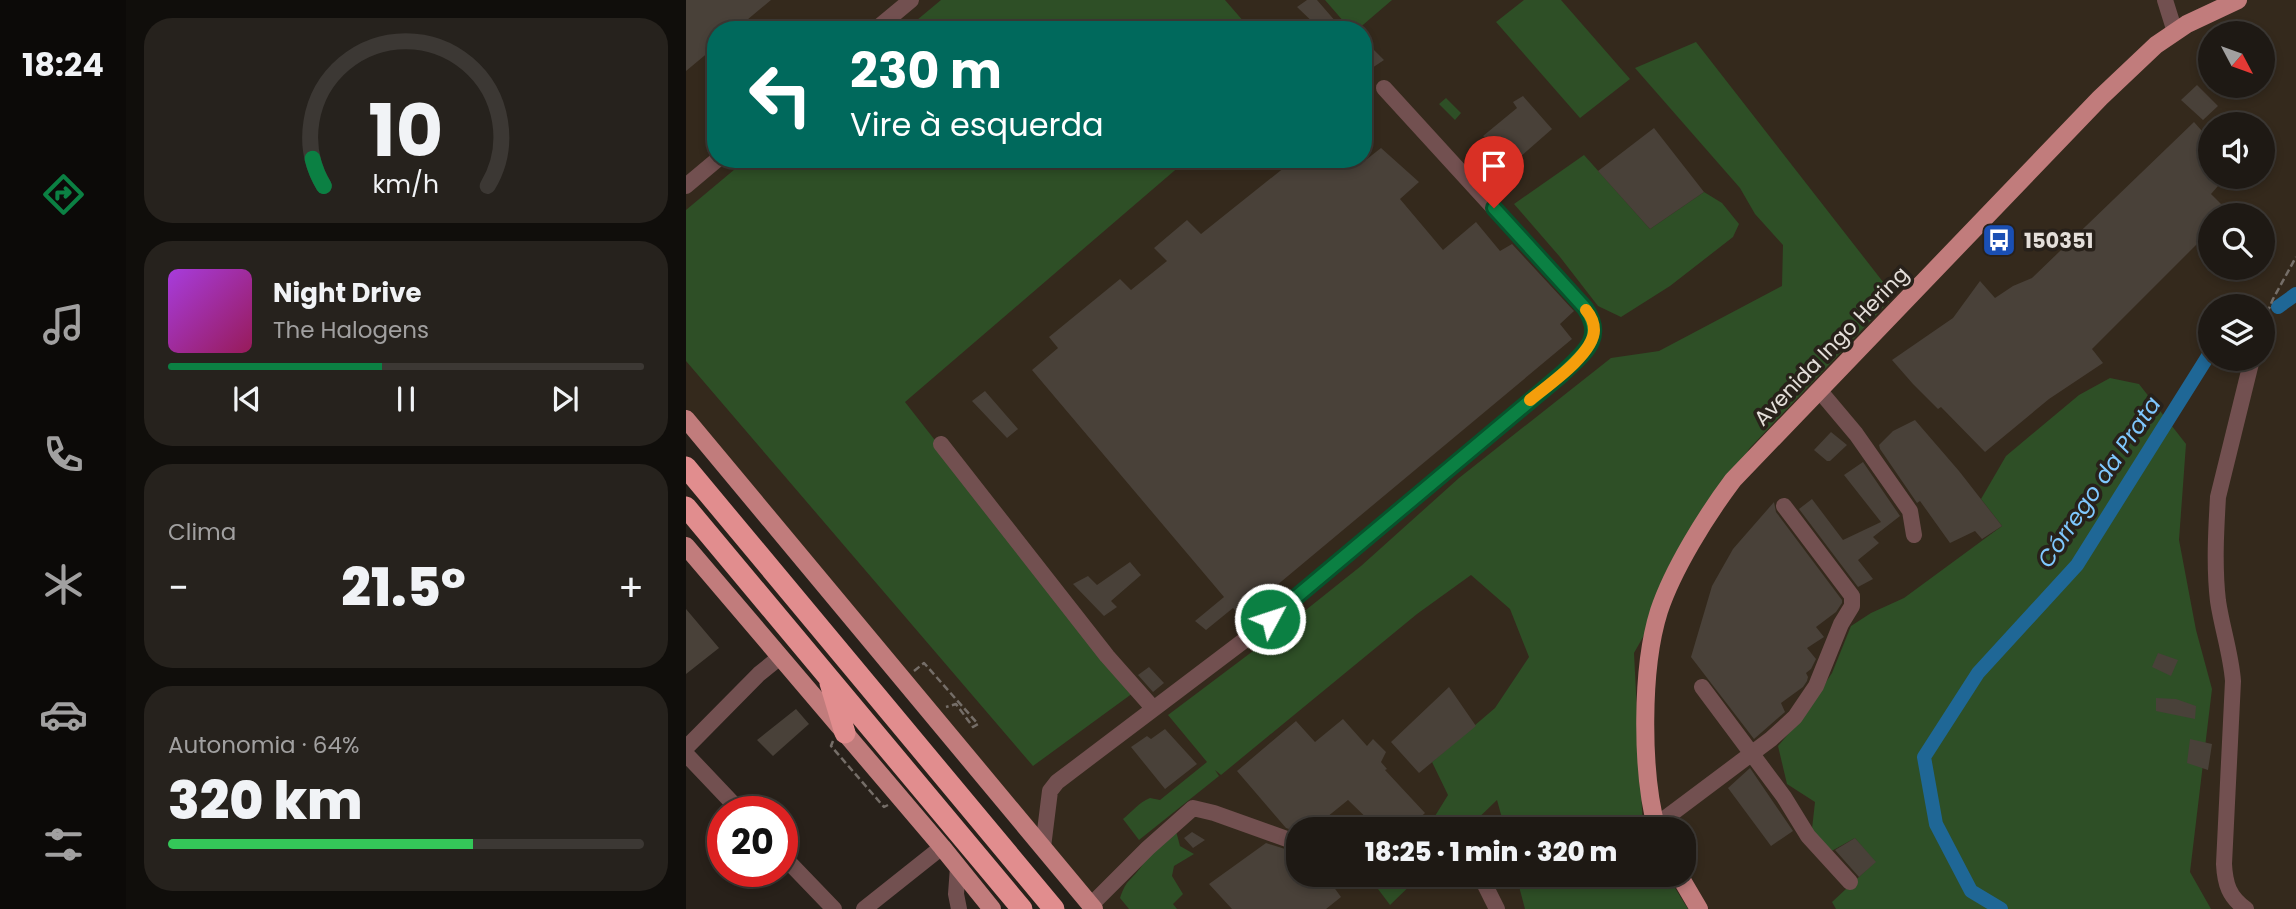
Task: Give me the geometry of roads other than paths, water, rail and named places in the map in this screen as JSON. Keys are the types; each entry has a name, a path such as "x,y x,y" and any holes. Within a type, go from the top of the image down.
{"highway":[{"path":"686,467 1054,909"},
{"path":"686,507 1022,909"},
{"path":"827,675 845,733"}],"main road":[{"name":"Avenida Ingo Hering","path":"1654,817 1648,781 1646,720 1648,669 1659,612 1670,586 1732,480 2100,98 2156,45 2196,20 2238,0"},
{"path":"686,419 1093,907"},
{"path":"686,546 992,909"},
{"path":"1686,887 1699,909"}],"street":[{"path":"886,21 911,0"},
{"path":"2165,0 2175,32"},
{"path":"1043,848 1052,787 1281,610 1562,374 1586,350 1592,339 1592,318 1585,308 1384,88"},
{"path":"686,186 707,168"},
{"path":"2246,909 2231,895 2224,873 2233,681 2231,656 2216,583 2216,530 2218,497 2249,371"},
{"path":"1819,390 1856,434 1910,510 1914,535"},
{"path":"940,444 1107,656 1153,708"},
{"path":"1670,817 1795,717 1816,686 1853,601 1852,596 1784,506"},
{"path":"686,748 759,674 780,657"},
{"path":"1702,687 1784,797 1808,836 1850,882"},
{"path":"686,754 726,796"},
{"path":"1093,907 1148,848 1193,808 1286,838"},
{"path":"864,909 942,847"},
{"path":"958,867 956,894 959,909"},
{"path":"798,872 834,909"},
{"path":"1486,887 1497,909"}],"waterway":[{"name":"Córrego da Prata","path":"2278,307 2296,294"},
{"name":"Córrego da Prata","path":"2001,909 1971,891 1936,824 1924,757 1978,673 2077,565 2199,371"}],"place":[{"name":"150351","path":"1999,240"}]}
